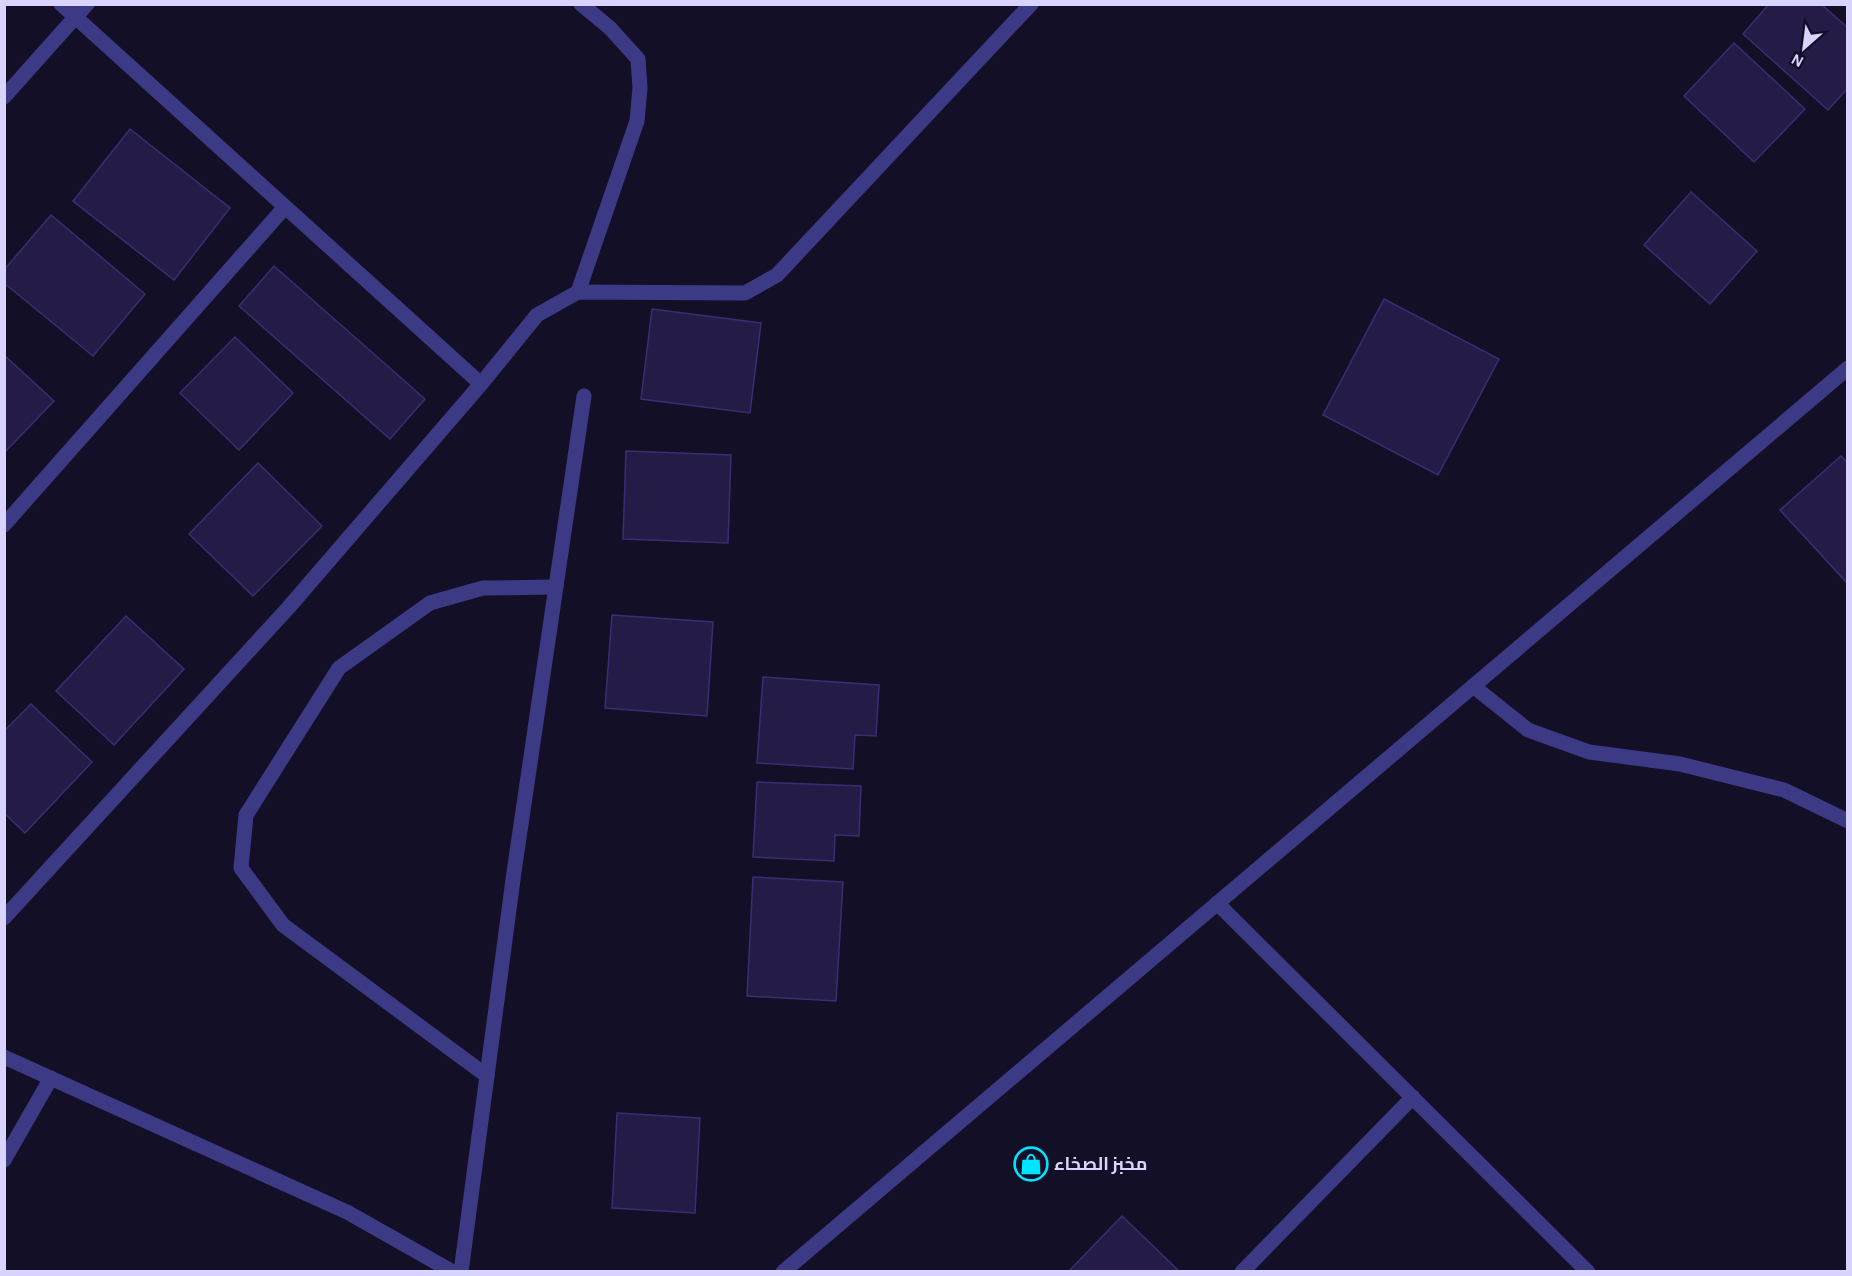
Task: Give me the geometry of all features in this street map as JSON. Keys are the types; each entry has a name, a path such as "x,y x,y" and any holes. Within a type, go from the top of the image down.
{"street":[{"path":"61,4 481,384"},
{"path":"4,97 87,4"},
{"path":"578,292 638,121 640,88 638,59 610,28 581,4"},
{"path":"4,918 289,607 481,384 537,315 578,292 745,293 777,275 1031,4"},
{"path":"4,525 285,207"},
{"path":"783,1272 1848,368"},
{"path":"461,1272 514,872 584,396"},
{"path":"487,1076 283,925 241,868 246,815 339,669 430,603 483,588 556,587"},
{"path":"1473,686 1528,730 1589,752 1680,764 1784,790 1848,821"},
{"path":"1217,903 1588,1272"},
{"path":"4,1057 347,1212 453,1272"},
{"path":"4,1160 51,1078"},
{"path":"1242,1272 1413,1097"}],"building":[{"path":"1769,4 1821,4 1848,28 1848,88 1828,110 1743,34"},
{"path":"1734,43 1805,109 1754,162 1684,96"},
{"path":"130,129 230,208 174,280 73,201"},
{"path":"1691,192 1757,251 1710,304 1644,245"},
{"path":"51,215 145,294 93,356 4,283 4,270"},
{"path":"274,266 425,399 390,439 239,306"},
{"path":"1384,299 1499,359 1438,475 1323,415"},
{"path":"652,309 761,323 750,413 641,399"},
{"path":"235,337 293,393 239,450 180,393"},
{"path":"4,355 54,401 4,453"},
{"path":"626,451 731,455 728,543 623,539"},
{"path":"1841,456 1848,463 1848,584 1780,510"},
{"path":"258,463 322,526 253,596 189,534"},
{"path":"612,615 713,622 707,716 605,708"},
{"path":"126,616 184,669 114,745 56,691"},
{"path":"763,677 879,685 876,736 855,735 853,769 757,763"},
{"path":"31,704 92,762 25,833 4,813 4,731"},
{"path":"757,782 861,786 859,836 835,835 834,861 753,857"},
{"path":"753,877 843,882 836,1001 747,996"},
{"path":"617,1113 700,1118 695,1213 612,1208"},
{"path":"1122,1216 1180,1272 1068,1272"}],"place":[{"name":"مخبز الصخاء","path":"1031,1164"}]}
